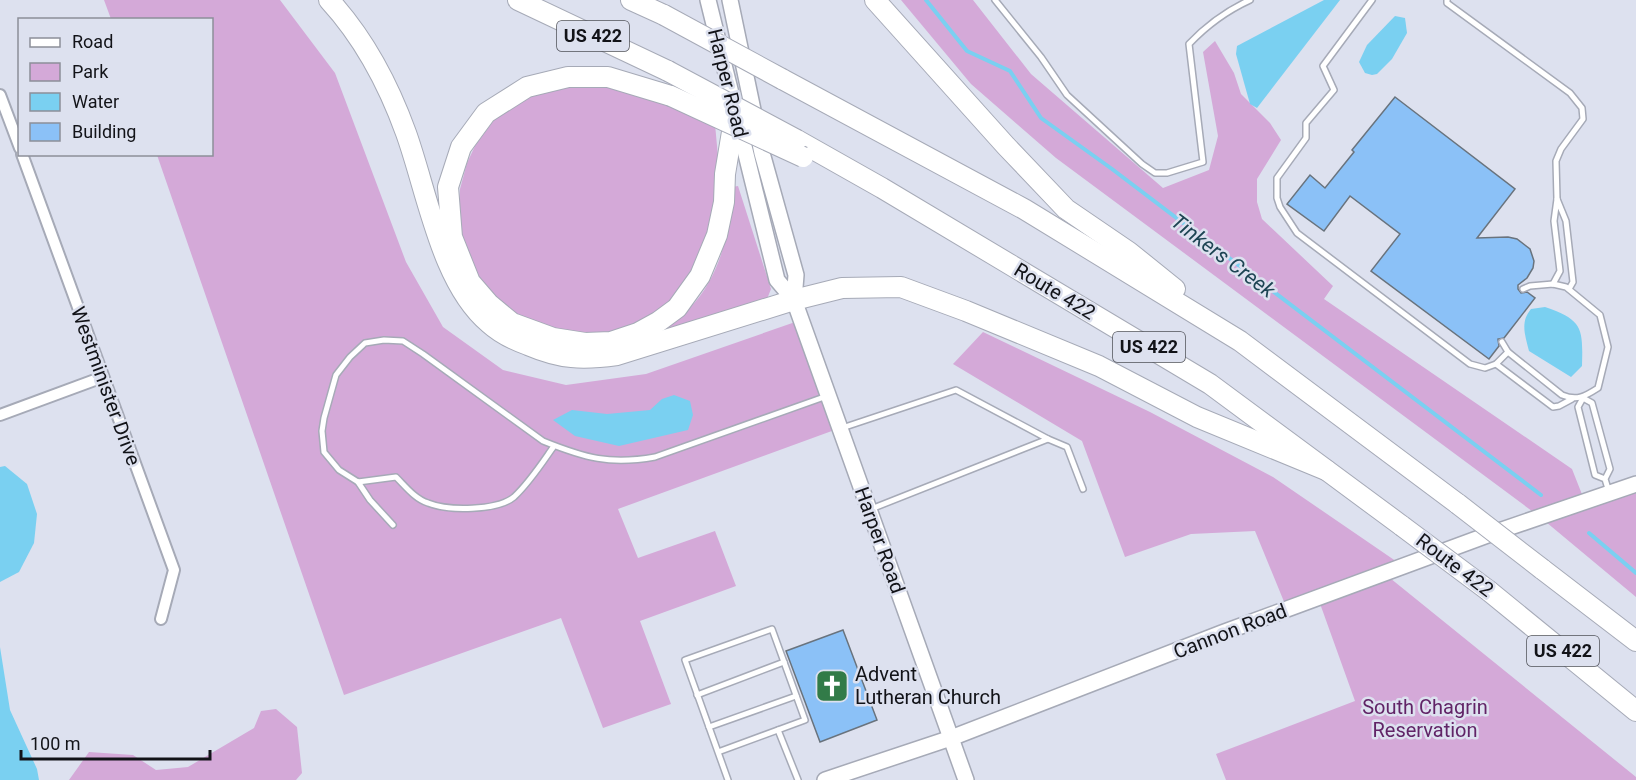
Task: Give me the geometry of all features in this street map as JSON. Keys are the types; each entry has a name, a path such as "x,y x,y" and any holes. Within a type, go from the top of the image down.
{"highway":[{"path":"329,0 368,54 390,95 406,132 449,269 470,303 489,323 511,339 566,358 589,359 617,355 794,300 842,288 901,287 1099,366 1197,417 1326,470"},
{"name":"US 422","path":"518,0 668,71 800,148"},
{"name":"US 422","path":"631,0 664,15 1024,209 1240,341 1636,640"},
{"path":"875,0 1066,209 1129,252 1240,341"},
{"path":"735,114 725,174 724,202 717,235 700,276 677,308 658,322 638,333 611,342 585,343 553,338 512,324 489,304 470,282 452,237 448,187 461,147 486,113 527,87 568,77 608,77 672,96 800,148"},
{"name":"Route 422","path":"800,148 882,189 1210,384 1490,591 1636,711"}],"street":[{"name":"Harper Road","path":"708,0 777,280 794,300 966,780"},
{"name":"Harper Road","path":"730,0 762,153 796,275 794,300"},
{"path":"0,95 18,143"},
{"name":"Westminister Drive","path":"23,156 174,570 161,619"},
{"path":"0,416 103,377"},
{"name":"Cannon Road","path":"825,780 951,738 1222,633 1483,537 1607,486 1636,484"}],"lane":[{"path":"995,0 1041,57 1067,95 1142,164 1155,173 1167,173 1203,162 1189,44 1205,27 1224,13 1250,0"},
{"path":"1372,0 1323,66 1334,90 1306,123 1306,138 1277,178 1277,198 1288,221 1297,233 1470,364 1485,368 1496,364 1508,352"},
{"path":"1447,0 1570,93 1582,108 1583,119 1561,149 1556,161 1557,199 1554,221 1560,271 1553,284"},
{"path":"1557,199 1566,221 1573,282 1569,289"},
{"path":"1523,289 1530,286 1553,284 1566,287 1600,315 1608,347 1598,388 1583,398 1578,407 1595,475 1607,486"},
{"path":"393,525 370,500 358,482 339,470 324,452 322,431 336,375 365,343 384,340 403,341 495,404 543,441 599,460 634,461 655,457 829,396"},
{"path":"1502,342 1508,352 1562,395 1572,399"},
{"path":"1496,364 1553,407 1572,399 1583,398 1592,403 1610,469 1607,486"},
{"path":"840,428 956,390 1067,447 1083,489"},
{"path":"869,509 1048,439"},
{"path":"358,482 396,477 418,498 427,503 444,507 483,508 512,499 530,481 554,446"},
{"path":"718,752 805,720 772,629 685,660 728,780"},
{"path":"697,694 784,662"},
{"path":"709,727 796,696"},
{"path":"778,729 798,780"}],"green space":[{"path":"104,0 280,0 335,73 406,262 443,327 503,370 566,385 646,374 801,320 840,428 618,509 638,558 715,531 736,586 640,621 671,704 603,728 561,618 344,695 157,156 213,156 213,18 111,18"},
{"path":"901,0 973,0 1031,74 1163,188 1209,170 1218,136 1203,52 1215,41 1234,73 1241,94 1270,123 1281,140 1257,179 1257,202 1262,219 1333,286 1324,299 1572,469 1585,502 1636,484 1636,597 1540,517 1056,158 971,84"},
{"path":"572,84 618,87 682,108 715,124 719,168 712,235 673,304 638,327 608,336 570,338 514,317 479,281 465,250 458,219 460,189 467,163 475,146 494,120 527,96"},
{"path":"738,186 771,289 767,299 666,335 664,330 686,312 709,282 726,236 732,187"},
{"name":"South Chagrin Reservation","path":"983,332 1150,412 1273,477 1403,566 1385,574 1636,777 1636,780 1226,780 1216,754 1355,701 1318,598 1287,609 1255,531 1191,534 1125,557 1082,441 953,364"},
{"path":"276,709 297,727 302,773 296,780 69,780 89,752 133,755 156,770 188,767 254,728 261,711"}],"water":[{"path":"1324,0 1340,0 1257,108 1250,104 1236,54 1237,46"},
{"path":"1395,16 1405,18 1407,33 1392,59 1377,74 1365,73 1359,62 1367,45"},
{"path":"1545,307 1574,321 1581,334 1582,366 1571,377 1529,351 1524,329 1525,319 1531,309"},
{"path":"674,395 690,401 693,415 688,430 619,446 575,436 553,420 572,410 607,414 650,410 662,399"},
{"path":"5,466 27,484 37,514 34,543 19,572 0,582 0,467"},
{"path":"0,647 10,710 37,769 39,780 0,780"}],"building":[{"path":"1395,97 1515,189 1477,238 1508,237 1517,239 1530,249 1534,261 1533,268 1527,278 1518,285 1518,289 1521,293 1527,292 1535,298 1504,338 1498,339 1499,346 1489,359 1371,271 1400,234 1350,196 1324,231 1287,204 1310,175 1325,188"},
{"name":"Advent Lutheran Church","path":"843,630 877,720 820,742 786,651"}],"waterway":[{"name":"Tinkers Creek","path":"926,0 967,51 1010,71 1041,118 1112,169 1541,495"},
{"name":"Tinkers Creek","path":"1589,533 1636,573"}],"place":[{"name":"Advent Lutheran Church","path":"832,686"}]}
